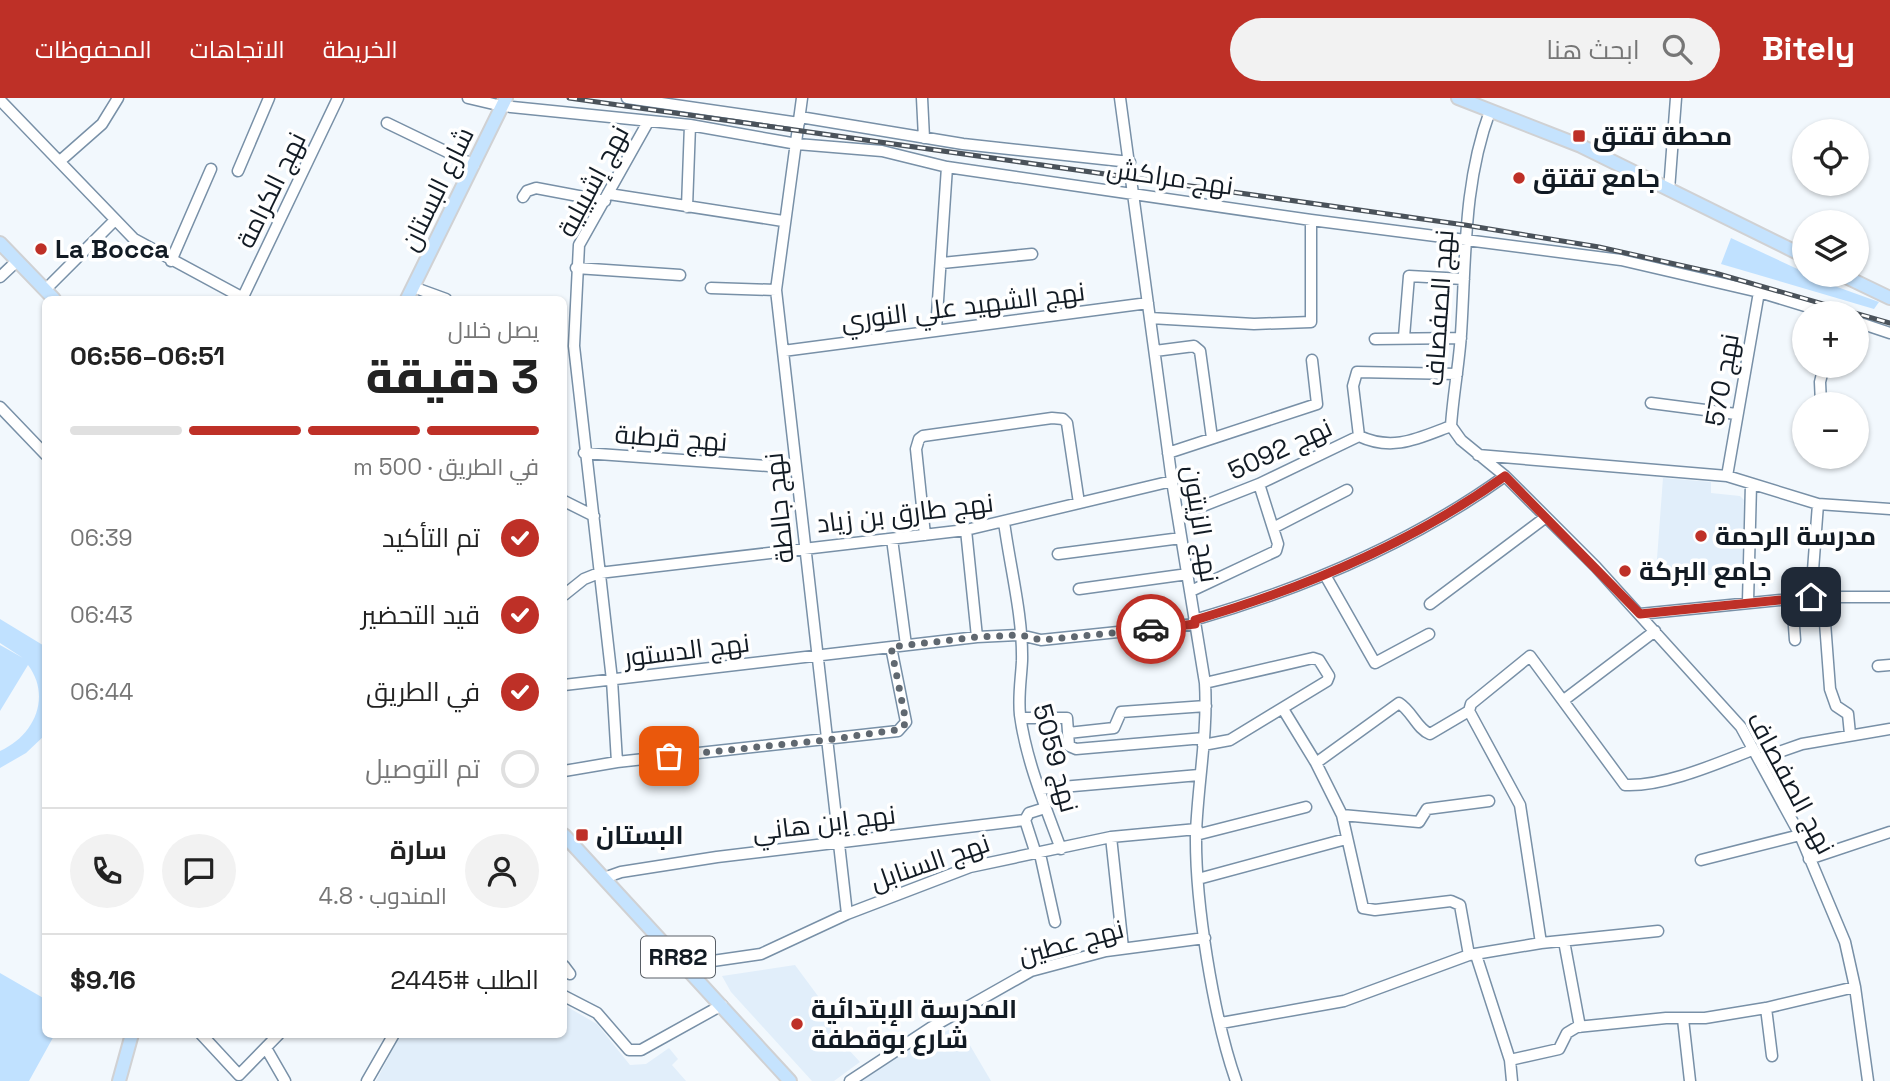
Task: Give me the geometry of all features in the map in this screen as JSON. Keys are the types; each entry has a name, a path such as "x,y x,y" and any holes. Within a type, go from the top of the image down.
{"main road":[{"path":"1458,98 1581,146 1792,250"},
{"name":"شارع البستان","path":"410,293 504,102"},
{"path":"0,243 50,294"},
{"path":"1867,287 1890,298"},
{"name":"RR82","path":"567,841 790,1081"},
{"path":"119,1081 131,1038"}],"street":[{"path":"60,161 102,124 118,98"},
{"path":"238,171 269,98"},
{"name":"نهج الكرامة","path":"244,296 338,98"},
{"name":"نهج مراكش","path":"468,98 690,125 797,144 883,151 947,167 1311,220 1621,260 1792,302"},
{"path":"627,98 924,138 1129,162"},
{"name":"نهج جالطة","path":"802,98 783,221 776,290 815,656 847,914"},
{"path":"922,98 924,138"},
{"name":"نهج الزيتون","path":"1120,98 1172,481 1180,515 1181,538 1205,683 1206,706 1196,832 1198,880 1205,938 1221,1023 1236,1081"},
{"path":"1669,190 1676,98"},
{"path":"0,100 134,239 237,296"},
{"name":"نهج الصفصاف","path":"1490,111 1477,152 1464,240 1461,338 1451,426 1477,455 1505,476 1546,517 1727,709 1800,835 1845,942 1855,987 1868,1081"},
{"name":"نهج إشبيلية","path":"617,762 612,680 594,516 584,453 574,346 576,268 579,245 648,122"},
{"path":"387,123 474,165"},
{"path":"687,207 690,125"},
{"path":"936,331 947,167"},
{"path":"171,261 211,169"},
{"path":"523,197 527,191 536,188 783,221"},
{"path":"50,294 114,220"},
{"path":"1150,318 1254,324 1311,322 1311,220"},
{"path":"942,263 1032,254"},
{"path":"0,277 17,261"},
{"path":"576,268 680,275"},
{"path":"1404,337 1409,276 1464,279"},
{"path":"710,288 776,290"},
{"name":"نهج 570","path":"1727,476 1759,292"},
{"path":"410,293 428,296"},
{"name":"نهج الشهيد علي النوري","path":"783,351 1148,303"},
{"path":"1869,326 1890,333"},
{"path":"1375,339 1461,338"},
{"path":"567,343 574,346"},
{"path":"1155,351 1194,346 1199,351 1212,438"},
{"path":"1168,453 1317,404 1312,360"},
{"path":"1451,426 1400,445 1370,442 1359,436 1353,386 1357,372 1457,374"},
{"path":"1651,404 1736,414"},
{"path":"0,407 42,451"},
{"path":"925,535 916,449 923,436 1052,418 1063,419 1067,423 1079,503"},
{"name":"نهج 5092","path":"1180,515 1259,484 1359,436"},
{"name":"نهج قرطبة","path":"584,453 796,468"},
{"path":"1477,455 1727,476 1818,504 1890,509"},
{"name":"نهج الدستور","path":"567,685 977,637 1020,635 1041,640 1195,622 1359,562 1461,508 1505,476"},
{"name":"نهج طارق بن زياد","path":"567,593 584,579 599,573 966,530 1172,481"},
{"path":"1191,591 1272,554 1278,544 1259,484"},
{"path":"1748,603 1751,484"},
{"path":"1273,528 1347,490"},
{"path":"567,502 594,516"},
{"path":"1811,597 1818,504"},
{"path":"1430,604 1546,517"},
{"name":"نهج 5059","path":"1004,522 1020,635 1022,663 1017,687 1021,718 1039,789 1061,849"},
{"path":"966,530 977,637"},
{"path":"1058,554 1181,538"},
{"path":"892,539 906,645"},
{"path":"1079,589 1188,574"},
{"path":"1325,575 1376,663 1429,634"},
{"path":"1640,614 1823,596 1890,597"},
{"path":"1823,596 1830,689 1836,706 1848,715 1850,734"},
{"path":"1792,599 1795,640"},
{"path":"1564,700 1655,631"},
{"path":"567,770 617,762 898,731 905,726 891,647"},
{"path":"1316,763 1399,703 1425,732 1430,734 1469,711 1471,704 1530,656 1625,785 1647,783 1801,744 1890,729"},
{"path":"1021,718 1067,718 1069,746 1076,749 1230,740 1327,681 1328,673 1319,660 1313,658 1205,683"},
{"path":"1878,666 1890,665"},
{"path":"1068,733 1114,729 1121,712 1206,706"},
{"path":"1283,709 1316,763 1342,815 1363,908 1375,910 1451,901 1460,905 1473,955 1510,1060 1512,1081"},
{"path":"1469,711 1520,805 1541,943"},
{"path":"1039,789 1199,775"},
{"path":"1342,815 1419,822 1427,809 1489,801"},
{"name":"نهج السنابل","path":"685,965 761,954 847,914 970,867 1111,837 1196,832 1306,807"},
{"name":"نهج إبن هاني","path":"604,878 621,872 717,857 1025,820 1029,813 1045,808"},
{"path":"1025,820 1038,852 1055,922"},
{"path":"1809,859 1890,832"},
{"path":"1701,860 1800,835"},
{"path":"1111,837 1123,948"},
{"path":"1198,880 1346,839"},
{"path":"1221,1023 1344,1001 1473,955 1541,943 1658,931"},
{"name":"نهج عطين","path":"850,1081 932,1027 1018,976 1049,965 1123,948 1205,938"},
{"path":"1564,941 1580,1027"},
{"path":"1510,1060 1559,1049 1567,1033 1580,1027 1766,1008 1855,987"},
{"path":"567,998 597,1013 629,1050 641,1050 722,1005"},
{"path":"1766,1008 1772,1056"},
{"path":"1683,1018 1690,1081"},
{"path":"204,1038 237,1078 275,1038"},
{"path":"367,1081 390,1038"},
{"path":"266,1048 285,1081"}],"shaded area":[{"path":"1731,238 1792,266 1792,285 1721,264"},
{"path":"1799,287 1837,287 1879,302 1874,309 1869,308 1869,301 1847,301"},
{"name":"مدرسة الرحمة","path":"1663,478 1711,482 1711,493 1740,496 1744,500 1742,571 1710,575 1656,572"},
{"path":"0,619 42,645 42,738 26,753 0,768 0,751 22,736 36,714 39,690 28,665 0,711 0,645 23,658 0,643"},
{"name":"المدرسة الإبتدائية شارع بوقطفة","path":"795,965 832,1015 829,1018 841,1030 836,1036 860,1062 834,1081 812,1081 731,992 722,976"},
{"path":"0,973 42,997 42,1038 53,1038 29,1081 0,1081"},
{"path":"567,1007 597,1024 630,1065 646,1064 669,1048 678,1059 672,1065 686,1081 376,1081 398,1039 567,1038"},
{"path":"958,1025 991,1081 857,1081 868,1072"}],"railway":[{"path":"569,98 1465,225 1599,247 1715,273 1890,323"}],"way so far":[{"path":"669,756 898,731 906,722 891,647 977,637 1020,635 1041,640 1151,629"}],"place":[{"name":"محطة تقتق","path":"1579,136"},
{"name":"جامع تقتق","path":"1519,178"},
{"name":"La Bocca","path":"41,249"},
{"name":"مدرسة الرحمة","path":"1701,536"},
{"name":"جامع البركة","path":"1625,571"},
{"name":"البستان","path":"582,835"},
{"name":"المدرسة الإبتدائية شارع بوقطفة","path":"797,1024"}],"route":[{"path":"1151,629 1195,624 1195,620 1234,609 1359,562 1461,508 1505,476 1640,614 1811,597"}]}
